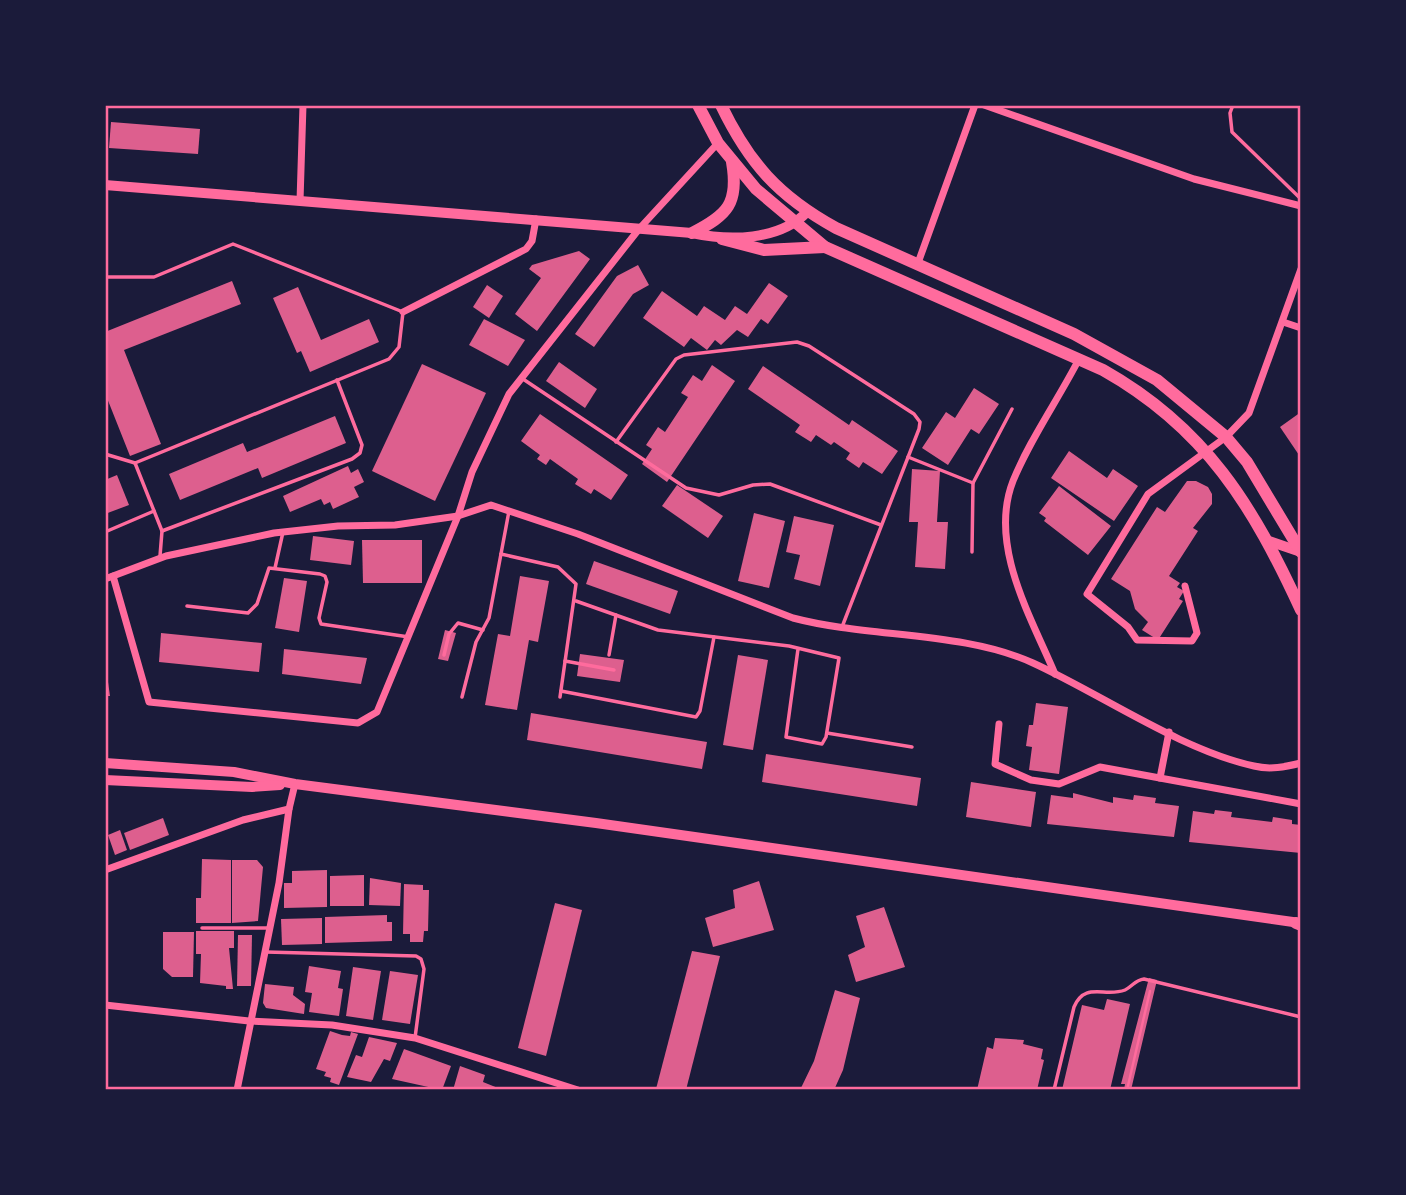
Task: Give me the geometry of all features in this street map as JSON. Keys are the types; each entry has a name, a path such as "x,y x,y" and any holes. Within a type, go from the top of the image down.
{"main road":[{"path":"698,105 718,142 756,189 825,247 1080,359 1135,389 1177,422 1231,481 1269,541 1301,610"},
{"path":"721,105 740,144 762,175 807,212 1127,361 1157,380 1226,437 1247,462 1301,552"},
{"path":"692,233 717,221 731,203 736,186 732,161"},
{"path":"722,239 764,250 825,247"}],"street":[{"path":"300,201 303,105"},
{"path":"918,264 975,105"},
{"path":"984,105 1194,179 1301,206"},
{"path":"718,142 639,229 521,377 496,418 472,472 458,516 377,712 358,723 149,702 109,577 160,558 283,532 338,526 395,525 458,516 491,506 578,534 793,618 841,629 1003,651 1169,732 1254,767 1277,768 1301,763"},
{"path":"105,185 536,219 692,233 722,239 765,234 796,224 807,212"},
{"path":"403,312 526,249 532,241 536,219"},
{"path":"1185,586 1197,633 1192,641 1137,640 1128,627 1087,594 1148,494 1226,437 1249,412 1301,269"},
{"path":"1283,322 1301,328"},
{"path":"1056,675 1014,575 1006,533 1007,509 1019,468 1080,359"},
{"path":"1269,541 1301,552"},
{"path":"999,724 995,764 1027,778 1059,784 1100,767 1301,804"},
{"path":"1160,778 1169,732"},
{"path":"105,763 234,772 295,784 596,823 1300,923"},
{"path":"105,780 252,787 295,784"},
{"path":"237,1090 295,784"},
{"path":"105,870 243,820 289,809"},
{"path":"105,1006 249,1021 331,1025 415,1038 578,1090"}],"lane":[{"path":"1233,105 1230,113 1232,132 1301,199"},
{"path":"105,277 154,277 233,244 403,312 401,342 393,356 135,463 105,454"},
{"path":"616,442 676,359 684,355 797,342 809,346 918,418 919,429 841,629"},
{"path":"521,377 686,488 719,495 753,485 771,484 881,525"},
{"path":"162,531 360,453 362,445 337,380"},
{"path":"972,552 973,483 1012,408"},
{"path":"908,457 973,483"},
{"path":"135,463 162,531 160,558"},
{"path":"105,531 154,511"},
{"path":"462,697 473,649 489,618 509,511"},
{"path":"275,568 283,532"},
{"path":"501,554 562,569 576,584 576,601 560,697"},
{"path":"187,606 252,612 266,571 275,568 325,576 327,582 319,618 321,624 409,637"},
{"path":"576,601 658,630 798,649 839,658 827,733 825,741 818,744 786,737 798,649"},
{"path":"609,654 616,615"},
{"path":"444,655 449,634 458,622 483,630"},
{"path":"561,691 696,717 700,711 714,637"},
{"path":"565,662 614,670"},
{"path":"827,733 912,747"},
{"path":"202,928 269,928"},
{"path":"264,953 416,956 421,959 424,969 415,1038"},
{"path":"1054,1090 1079,997 1093,991 1124,990 1139,979 1153,980 1301,1017"}],"path":[{"path":"1127,1090 1153,980"}],"building":[{"path":"111,122 200,129 198,154 109,148"},
{"path":"579,251 590,259 537,331 515,314 541,278 529,269 532,265"},
{"path":"638,265 649,285 633,294 594,347 575,334 617,276"},
{"path":"232,281 241,304 124,350 161,444 130,456 105,393 105,332"},
{"path":"769,283 788,296 768,324 761,319 748,337 737,330 721,345 715,340 707,350 691,338 684,347 643,318 662,291 697,316 704,306 725,320 735,306 747,314"},
{"path":"487,285 503,296 489,318 473,307"},
{"path":"298,287 321,340 369,319 379,342 310,372 301,351 297,353 273,298"},
{"path":"484,319 525,340 508,366 469,345"},
{"path":"559,362 597,389 585,408 546,381"},
{"path":"422,364 486,393 435,501 372,471"},
{"path":"712,365 735,381 667,482 642,464 652,449 646,445 658,427 665,432 688,397 681,393 693,375 702,381"},
{"path":"763,366 849,425 852,420 898,451 882,474 863,462 859,468 846,459 850,453 834,442 831,445 816,435 811,442 795,432 800,425 748,389"},
{"path":"974,388 999,404 979,434 971,429 948,465 922,448 946,412 955,418"},
{"path":"1301,412 1301,458 1280,427"},
{"path":"540,414 628,475 611,500 594,489 591,494 575,484 578,479 550,459 546,465 537,459 540,455 521,441"},
{"path":"335,416 346,443 262,478 258,468 180,500 169,474 243,443 247,452"},
{"path":"1069,451 1107,478 1113,469 1138,486 1114,521 1051,478"},
{"path":"348,466 351,473 358,469 364,482 354,487 359,497 333,509 330,502 324,505 321,499 290,512 283,496"},
{"path":"912,469 940,471 937,522 948,522 945,569 915,567 918,522 909,522"},
{"path":"117,475 129,505 105,514 105,480"},
{"path":"1187,481 1196,481 1208,487 1212,494 1212,504 1193,528 1198,531 1169,576 1180,583 1177,587 1184,591 1179,599 1183,601 1158,640 1142,630 1148,622 1135,609 1130,591 1111,579 1157,507 1165,512"},
{"path":"677,485 723,516 708,538 662,506"},
{"path":"1059,486 1111,526 1088,555 1044,521 1046,518 1039,513"},
{"path":"754,513 785,521 769,588 738,581"},
{"path":"794,516 834,525 820,586 794,579 800,555 786,552"},
{"path":"313,536 354,541 351,565 310,560"},
{"path":"362,540 422,540 422,583 363,583"},
{"path":"594,561 678,591 670,614 586,584"},
{"path":"520,576 549,581 538,642 529,640 517,710 485,705 498,634 510,636"},
{"path":"284,578 307,581 299,632 275,628"},
{"path":"445,630 456,633 448,661 438,659"},
{"path":"161,633 262,643 259,672 159,662"},
{"path":"284,649 367,658 361,684 282,674"},
{"path":"580,654 624,660 620,682 577,676"},
{"path":"738,655 768,660 753,750 723,745"},
{"path":"105,661 110,696 105,696"},
{"path":"1036,703 1068,707 1059,774 1029,770 1032,747 1026,746"},
{"path":"531,713 707,742 702,769 527,740"},
{"path":"766,754 921,778 917,806 762,782"},
{"path":"971,782 1036,792 1031,827 966,817"},
{"path":"1073,793 1113,803 1113,797 1133,800 1134,795 1156,798 1155,803 1179,806 1174,837 1047,824 1051,795 1073,798"},
{"path":"1215,810 1232,812 1231,817 1272,822 1273,817 1292,820 1292,824 1301,825 1301,853 1189,842 1193,811 1214,814"},
{"path":"163,818 169,835 130,850 124,833"},
{"path":"120,830 127,850 115,855 108,835"},
{"path":"202,859 231,860 231,923 196,923 196,898 201,898"},
{"path":"232,860 257,860 263,867 258,921 232,923"},
{"path":"327,870 327,907 284,908 284,883 292,883 292,871"},
{"path":"364,875 364,906 330,906 330,876"},
{"path":"370,878 401,883 400,906 369,905"},
{"path":"759,881 774,930 713,947 705,918 735,908 733,890"},
{"path":"404,884 423,885 423,890 429,890 428,931 424,931 423,942 410,942 410,934 403,934"},
{"path":"555,903 582,910 546,1056 518,1048"},
{"path":"884,907 905,967 856,982 848,955 865,947 856,916"},
{"path":"387,915 387,922 392,922 392,941 325,943 325,917"},
{"path":"322,918 322,944 282,945 281,919"},
{"path":"196,931 234,931 234,948 229,948 233,989 200,983 201,954 196,954"},
{"path":"163,932 194,932 193,977 172,977 163,969"},
{"path":"238,935 252,935 251,986 237,986"},
{"path":"692,951 720,956 686,1090 659,1090 656,1089"},
{"path":"309,966 341,971 338,988 343,989 339,1016 309,1012 312,993 305,992"},
{"path":"353,967 381,971 373,1020 346,1016"},
{"path":"390,971 418,975 410,1024 382,1020"},
{"path":"1149,978 1157,980 1131,1090 1124,1090 1125,1084 1121,1084"},
{"path":"265,984 294,987 293,995 305,1004 304,1014 266,1008 263,1003"},
{"path":"835,990 860,998 843,1070 834,1090 800,1090 814,1061"},
{"path":"1107,999 1130,1004 1110,1090 1062,1090 1082,1005 1104,1010"},
{"path":"330,1031 350,1036 351,1032 358,1034 339,1085 324,1076 326,1072 316,1069"},
{"path":"369,1037 397,1043 390,1061 384,1059 371,1082 347,1077 356,1055 362,1057"},
{"path":"995,1038 1024,1040 1023,1044 1043,1049 1041,1059 1044,1060 1037,1090 977,1090 987,1047 993,1049"},
{"path":"404,1049 451,1066 442,1090 392,1079"},
{"path":"460,1066 485,1075 483,1082 498,1090 453,1090"}]}
